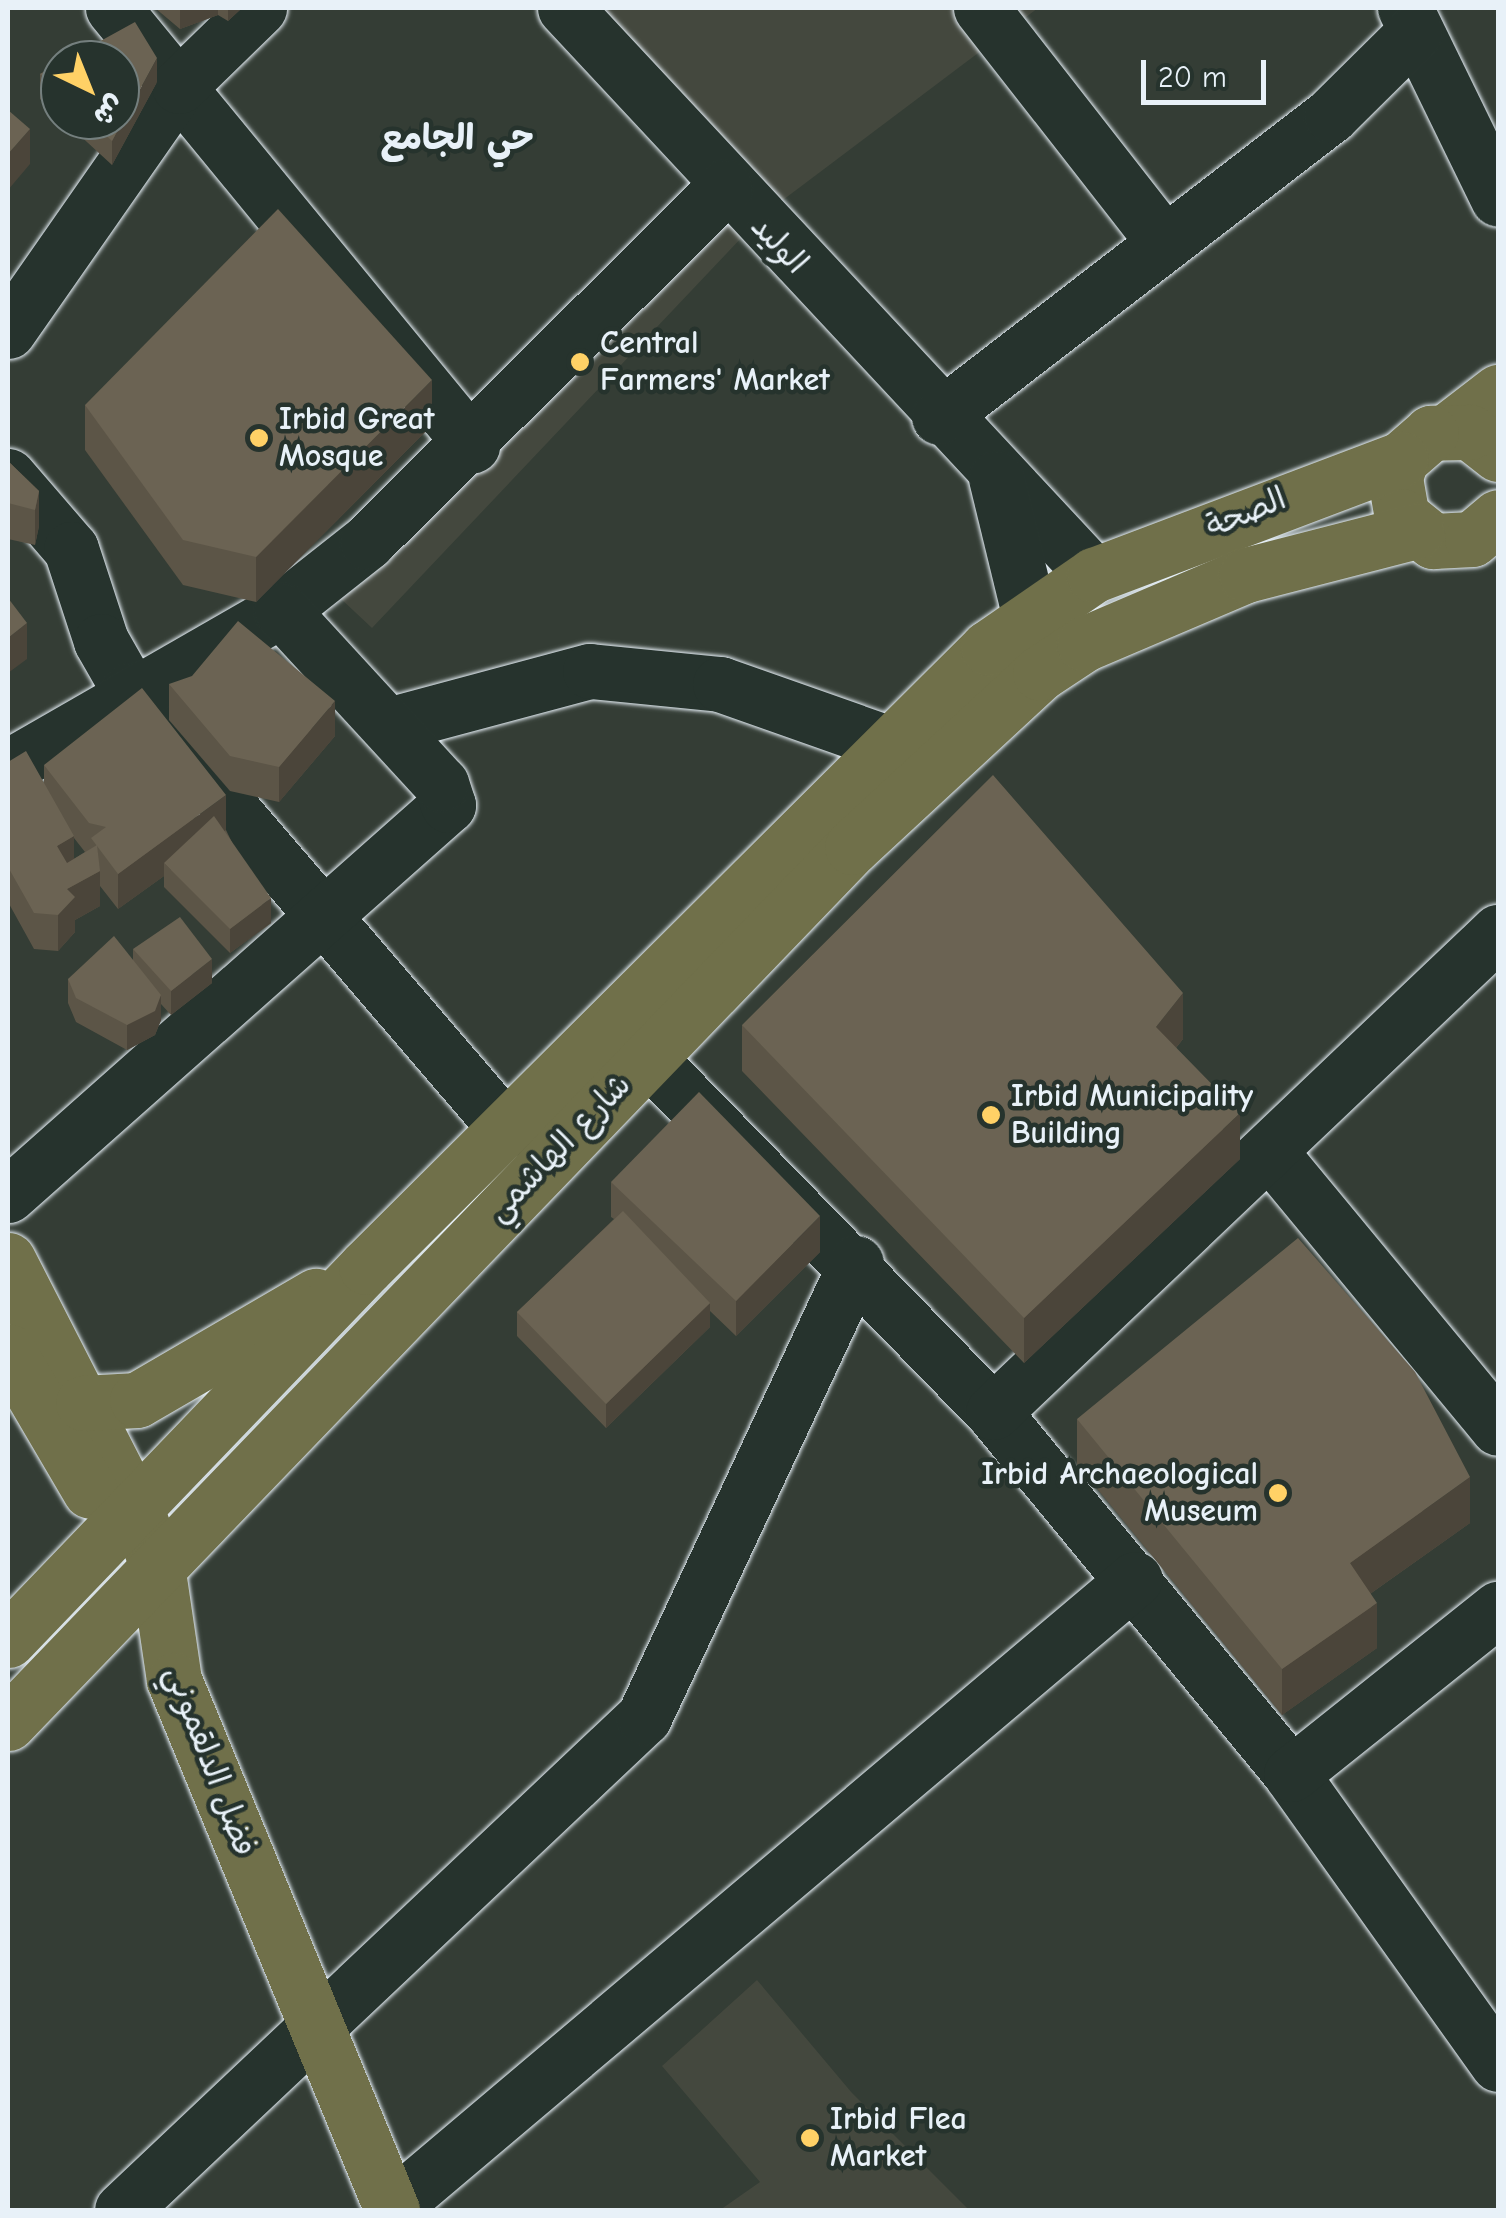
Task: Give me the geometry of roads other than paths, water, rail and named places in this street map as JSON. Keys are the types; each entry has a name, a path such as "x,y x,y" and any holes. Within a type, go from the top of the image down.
{"main road":[{"path":"1498,392 1450,429 1498,454"},
{"name":"الصحة","path":"1094,575 1401,459 1450,429"},
{"path":"1401,459 1395,498 1416,531 1433,541 1490,532"},
{"name":"شارع الهاشمي","path":"8,1640 126,1522 366,1267 507,1130 631,1038 1040,672 1146,616 1262,570 1416,531"},
{"name":"شارع الهاشمي","path":"8,1723 148,1576 631,1038 888,743 1029,613 1094,575"},
{"path":"8,1260 84,1403 126,1522"},
{"path":"84,1403 136,1400 366,1267"},
{"path":"8,1351 126,1522"},
{"name":"فضل الدلقموني","path":"126,1522 148,1576 174,1680 392,2209"}],"street":[{"path":"113,8 472,445"},
{"path":"8,331 179,86 260,8"},
{"name":"الوليد","path":"565,8 939,417 1094,575"},
{"path":"981,8 1164,242"},
{"path":"939,417 1330,115 1410,20 1498,199"},
{"path":"8,767 129,690 281,610 472,445 725,187"},
{"path":"8,476 72,549 101,641 129,690 322,920 507,1130"},
{"name":"الوليد","path":"996,478 1029,613"},
{"path":"8,1196 448,805 441,784 281,610"},
{"path":"388,725 590,671 720,684 888,743"},
{"path":"994,1412 1498,932"},
{"path":"631,1038 856,1263 994,1412 1291,1774 1498,2064"},
{"path":"1269,1150 1491,1401"},
{"path":"122,2210 644,1718 856,1263"},
{"path":"392,2209 1135,1580"},
{"path":"1291,1774 1498,1609"}],"place":[{"name":"Central Farmers' Market","path":"580,362"},
{"name":"Irbid Great Mosque","path":"259,438"},
{"name":"Irbid Municipality Building","path":"991,1115"},
{"name":"Irbid Archaeological Museum","path":"1278,1493"},
{"name":"Irbid Flea Market","path":"810,2138"}],"district":[{"name":"حي الجامع","path":"457,138"}]}
